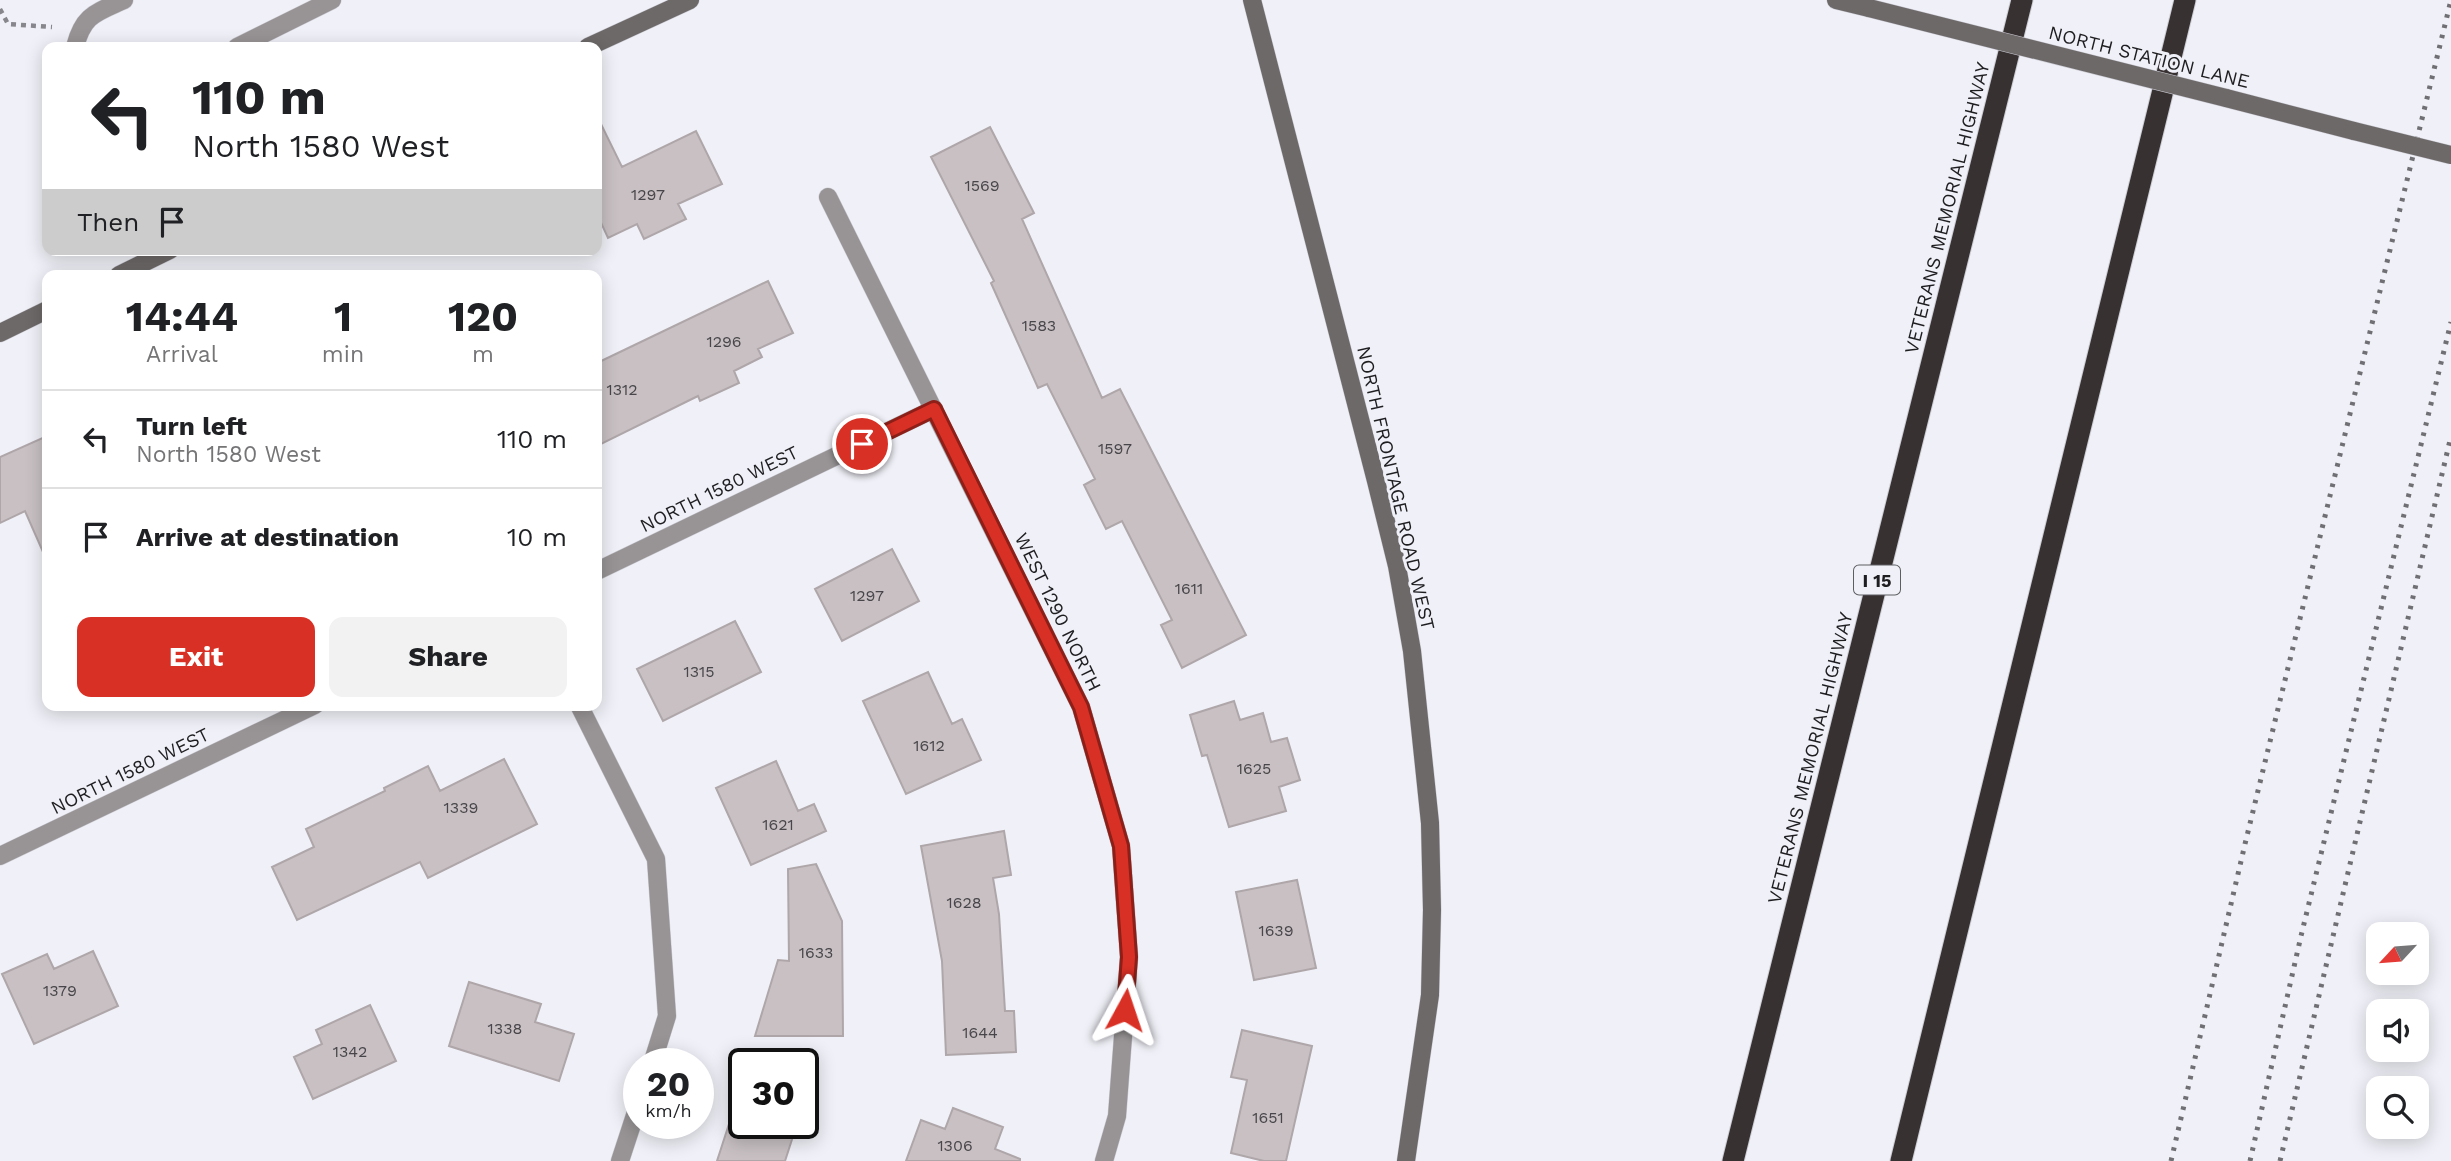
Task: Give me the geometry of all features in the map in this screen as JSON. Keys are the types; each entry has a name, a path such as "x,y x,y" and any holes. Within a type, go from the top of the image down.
{"highway":[{"name":"VETERANS MEMORIAL HIGHWAY","path":"1732,1161 2022,0"},
{"path":"1901,1161 2186,0"}],"street":[{"path":"76,42 80,29 90,15 124,0"},
{"path":"247,42 331,0"},
{"path":"599,42 690,0"},
{"name":"NORTH FRONTAGE ROAD WEST","path":"1252,0 1377,481 1397,566 1417,688 1430,822 1433,910 1430,995 1406,1161"},
{"name":"NORTH STATION LANE","path":"1836,0 2451,155"},
{"name":"WEST 1290 NORTH","path":"828,197 1081,707 1121,846 1129,957 1116,1116 1104,1161"},
{"path":"129,270 158,256"},
{"path":"0,333 42,312"},
{"name":"NORTH 1580 WEST","path":"602,568 934,409"},
{"name":"NORTH 1580 WEST","path":"0,856 302,711"},
{"path":"582,711 656,859 667,1016 657,1048"},
{"path":"620,1161 627,1139"}],"path":[{"path":"0,9 8,24 80,29"}],"building":[{"path":"602,126 622,167 696,131 722,184 678,204 686,219 644,239 637,224 608,238 602,225"},
{"path":"990,127 1034,213 1022,219 1102,398 1120,389 1246,635 1182,668 1161,625 1172,620 1122,521 1106,529 1084,485 1095,479 1047,384 1038,388 991,283 994,281 931,157"},
{"path":"768,281 793,333 758,349 762,357 734,371 739,383 700,401 698,396 602,444 602,361"},
{"path":"42,438 42,550 25,511 0,523 0,457"},
{"path":"892,549 919,601 842,641 815,589"},
{"path":"735,621 761,672 663,721 637,669"},
{"path":"928,672 952,724 962,719 981,760 906,794 863,701"},
{"path":"1234,701 1240,720 1263,713 1271,742 1287,738 1300,780 1279,787 1286,811 1229,827 1207,755 1202,756 1190,715"},
{"path":"504,759 537,824 428,878 420,862 297,920 272,867 314,847 306,829 385,791 384,788 428,766 440,791"},
{"path":"776,761 798,811 814,804 826,831 751,865 716,788"},
{"path":"1004,831 1011,875 993,878 999,914 1005,1011 1014,1011 1016,1052 946,1055 942,961 921,846"},
{"path":"816,864 842,921 843,1036 755,1036 778,960 789,961 788,869"},
{"path":"1297,880 1316,968 1254,980 1236,892"},
{"path":"93,951 118,1006 34,1044 2,974 47,954 54,969"},
{"path":"469,982 541,1004 535,1022 574,1034 559,1081 449,1046"},
{"path":"370,1005 396,1061 313,1099 294,1057 322,1044 316,1030"},
{"path":"1242,1030 1312,1046 1286,1161 1264,1161 1231,1153 1247,1080 1231,1077"},
{"path":"953,1108 1003,1127 995,1149 1020,1161 906,1161 921,1120 945,1129"},
{"path":"728,1127 728,1139 792,1139 785,1161 717,1161"}],"railway":[{"path":"2171,1161 2245,844 2451,0"},
{"path":"2250,1161 2301,936 2451,322"},
{"path":"2280,1161 2451,436"}],"route":[{"path":"862,444 934,409 1081,707 1121,846 1129,957 1125,1010"}]}
